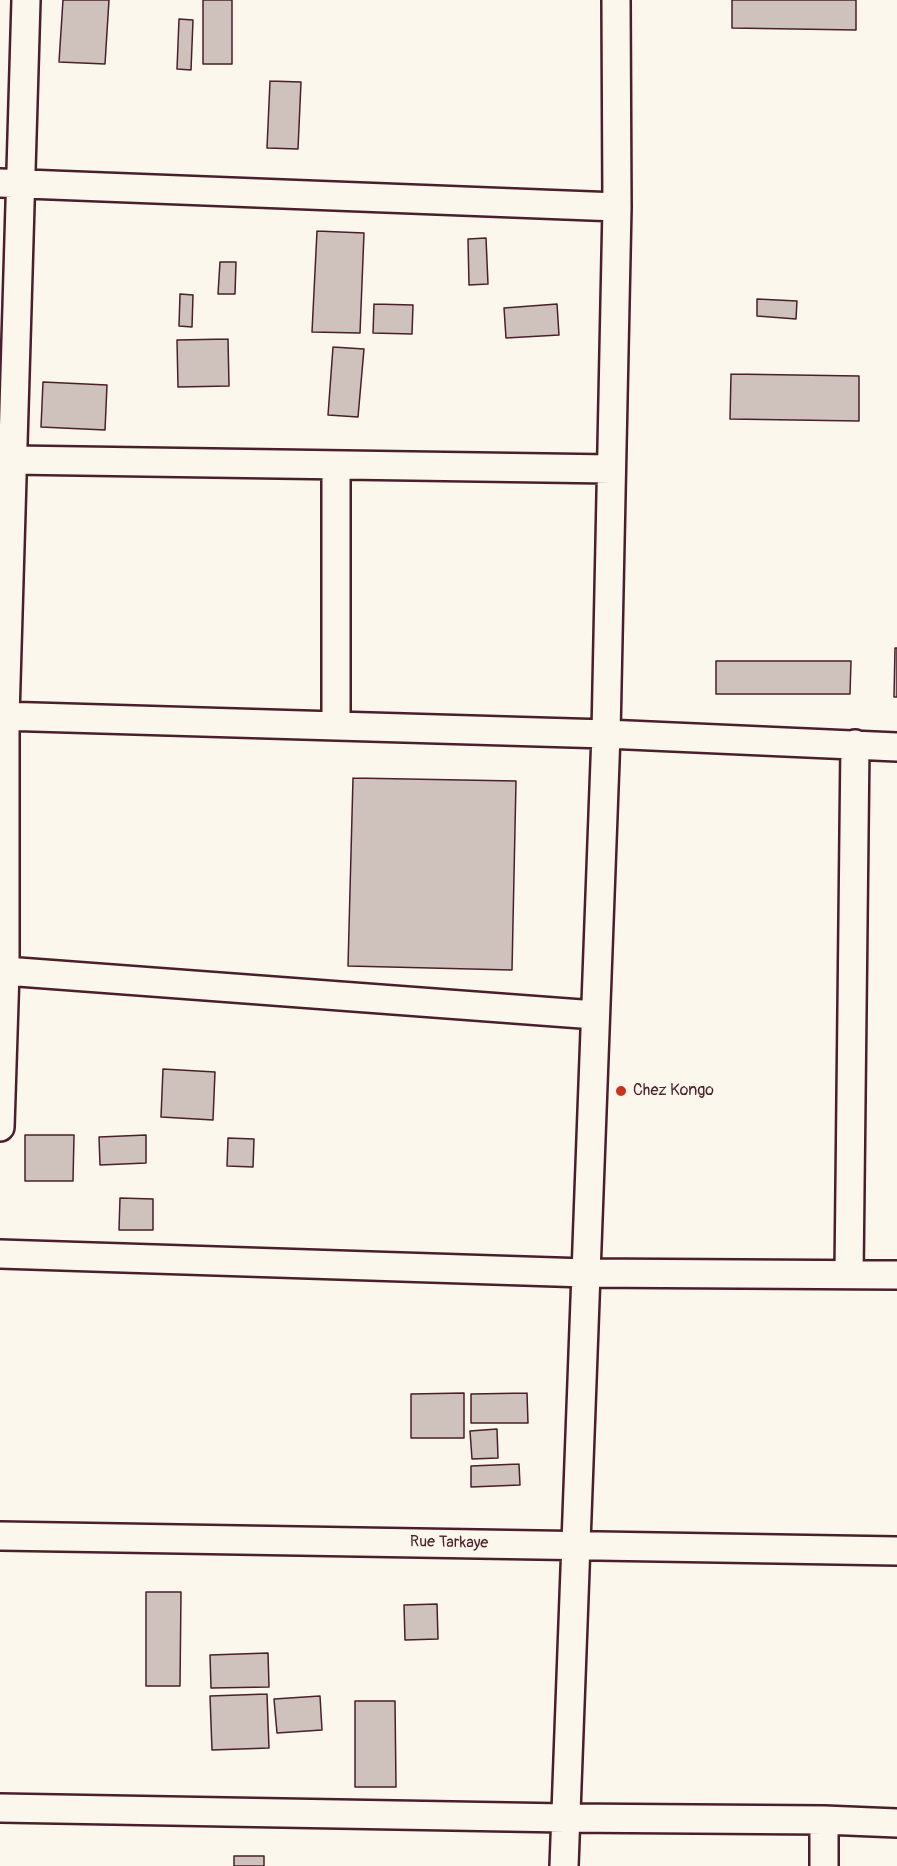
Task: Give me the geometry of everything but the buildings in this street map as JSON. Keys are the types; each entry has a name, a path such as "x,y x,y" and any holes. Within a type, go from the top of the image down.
{"street":[{"path":"0,1127 6,971 3,716 13,460 10,184 26,0"},
{"path":"564,1866 606,734 617,207 616,0"},
{"path":"10,184 617,207"},
{"path":"13,460 610,469"},
{"path":"336,466 336,726"},
{"path":"3,716 606,734 897,747"},
{"path":"849,1274 855,744"},
{"path":"6,971 595,1015"},
{"path":"0,1254 585,1273 897,1275"},
{"name":"Rue Tarkaye","path":"0,1536 897,1551"},
{"path":"0,1808 897,1823"},
{"path":"824,1820 824,1866"}],"place":[{"name":"Chez Kongo","path":"621,1091"}]}
